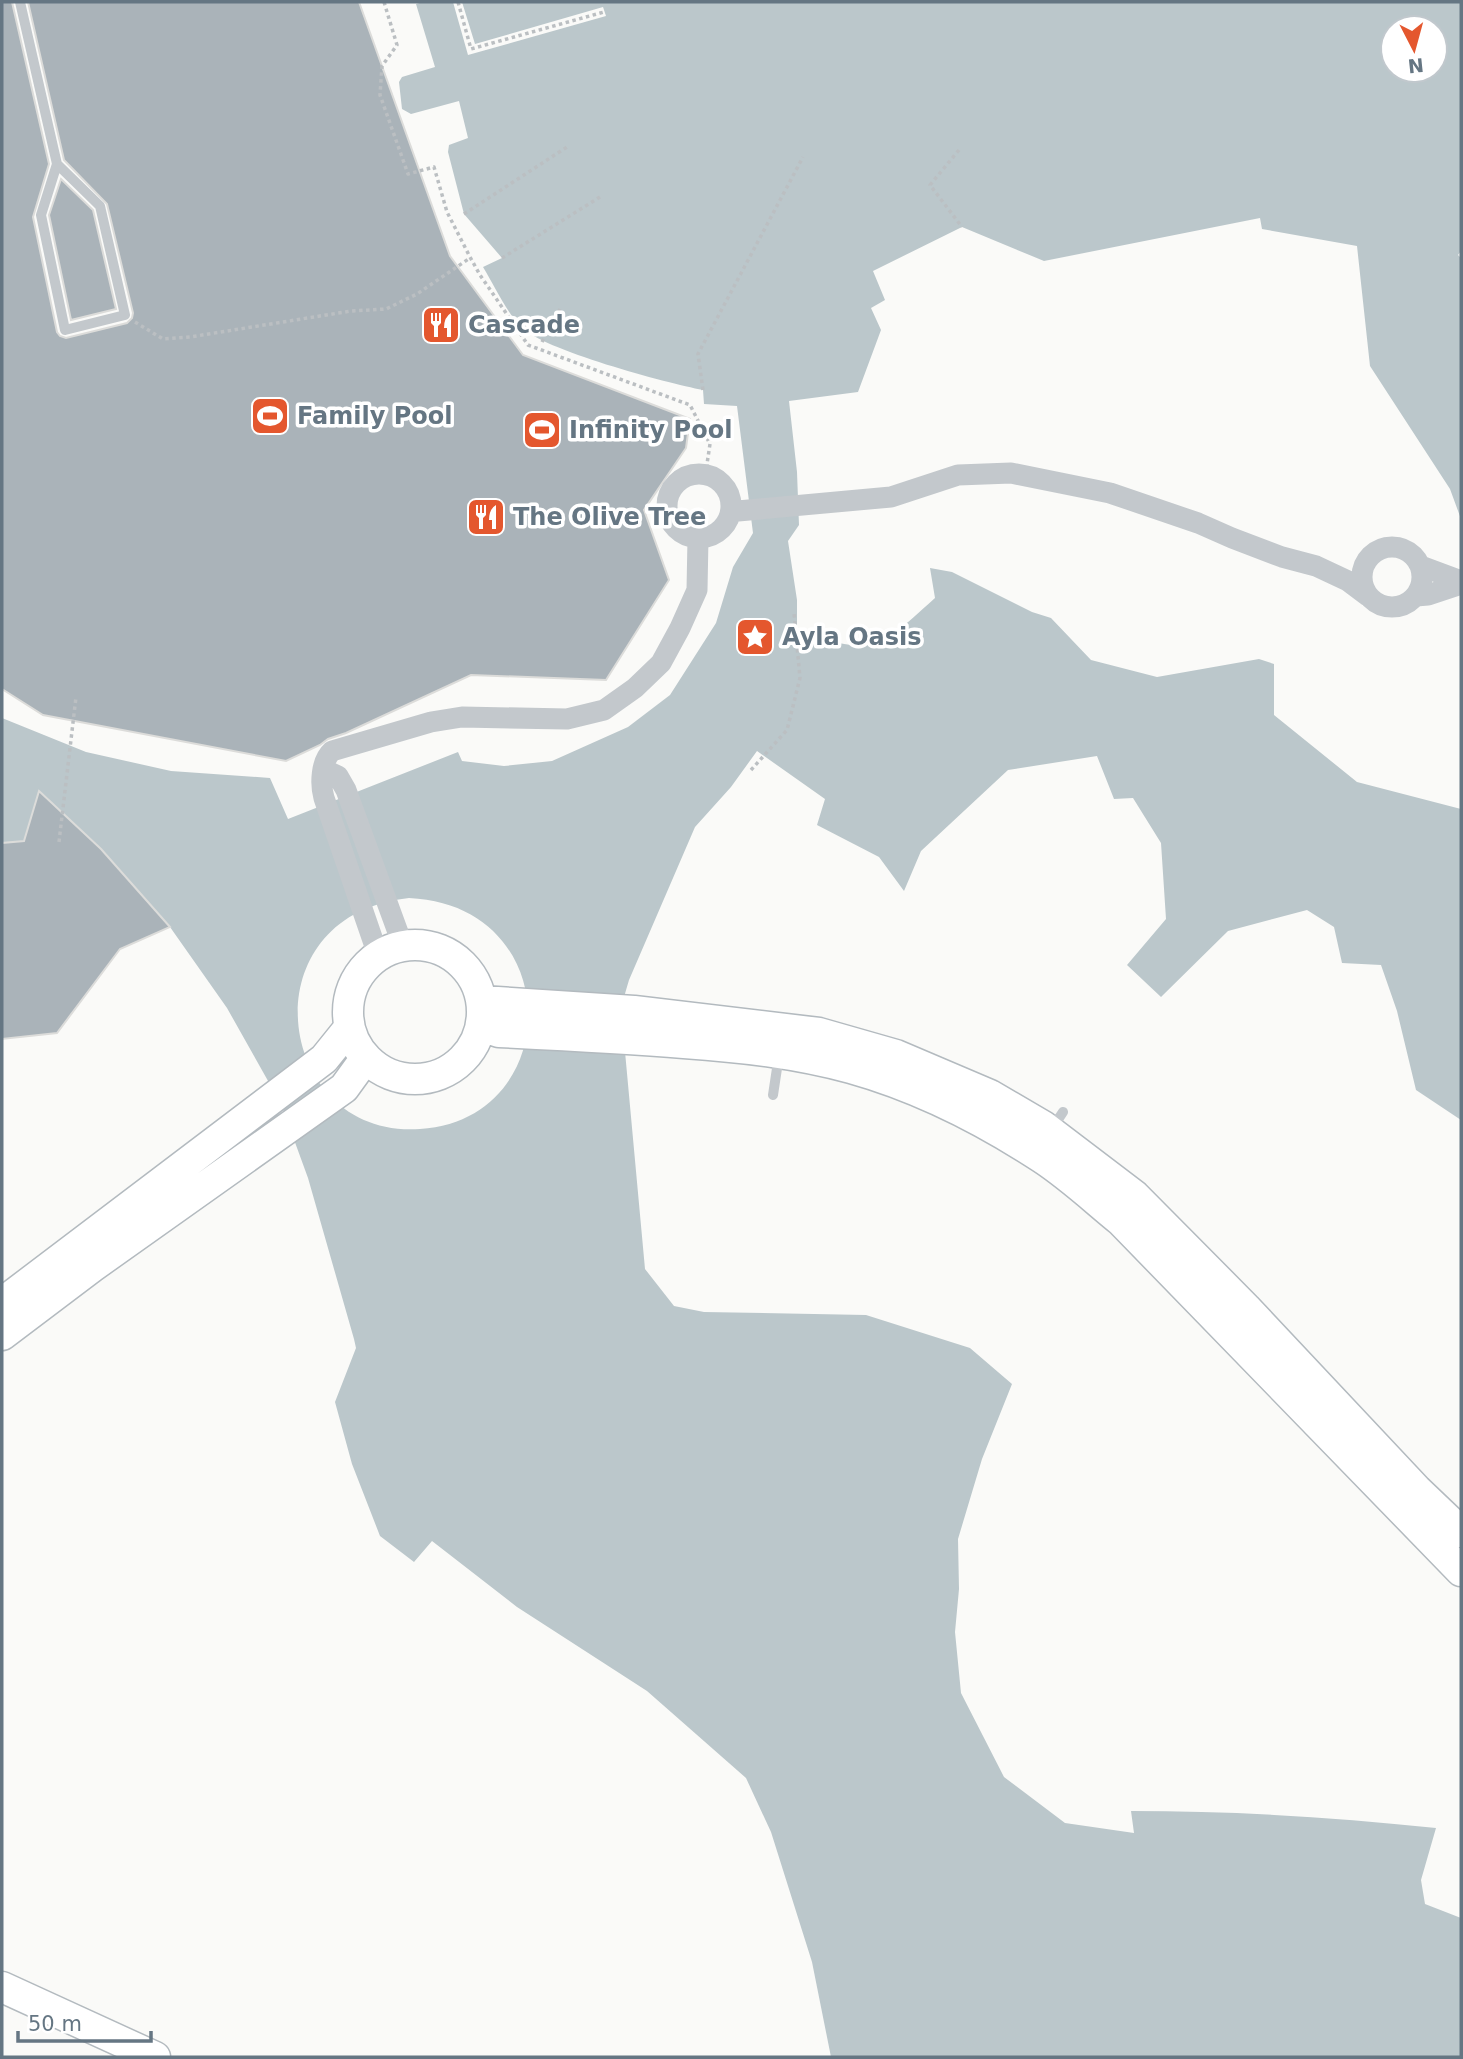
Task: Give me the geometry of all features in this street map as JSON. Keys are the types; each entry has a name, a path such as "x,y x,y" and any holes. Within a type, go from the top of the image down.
{"street":[{"path":"734,508 800,506 891,497 958,475 1010,473 1110,493 1198,523 1282,557 1316,566 1348,581 1376,603 1393,608 1410,602 1416,596 1423,576 1415,557 1397,547 1386,547 1344,564 1316,566"},
{"path":"709,474 721,483 734,508 722,528 711,535 698,538 686,536 676,529 666,506 669,494 676,484 686,477 709,474"},
{"path":"387,943 324,798 321,782 327,756 332,751 431,722 462,718 567,719 604,710 635,688 661,663 674,640 697,590 698,538"},
{"path":"1368,596 1362,585 1362,572 1367,560 1376,551"},
{"path":"1421,566 1461,582"},
{"path":"1416,596 1428,595 1461,582"},
{"path":"325,770 338,776 346,790 387,943"},
{"path":"387,943 429,947 454,957 472,976 490,1016"},
{"path":"387,943 362,970 352,987 347,1008 349,1028 365,1059 380,1070 397,1078 415,1080 450,1070 464,1059 490,1016"},
{"path":"490,1016 635,1024 782,1040 928,1097 1025,1147 1074,1181 1149,1248 1461,1571"},
{"path":"2,1303 324,1059 349,1028"},
{"path":"782,1040 819,1033 896,1055 1053,1119 1135,1196 1417,1490 1461,1532"},
{"path":"2,1335 92,1267 344,1088 365,1059"},
{"path":"257,1111 275,1139"},
{"path":"2,1987 155,2057"}],"lane":[{"path":"20,2 57,164 41,215 65,330 125,315 100,206 57,164"},
{"path":"773,1094 782,1040"}],"path":[{"path":"384,2 397,45 382,66 380,95 408,174 434,167 447,212 470,257 528,345 690,405 710,444 707,464 709,474"},
{"path":"458,2 471,49 604,12"},
{"path":"464,215 567,147"},
{"path":"959,150 930,185 962,227"},
{"path":"703,390 698,354 803,157"},
{"path":"502,258 600,197"},
{"path":"125,315 163,339 386,309 417,294 470,257"},
{"path":"542,342 560,309"},
{"path":"751,770 787,730 800,678 794,613"},
{"path":"59,842 76,697"}],"shaded area":[{"name":"Ayla Oasis","path":"423,2 1461,2 1461,251 1458,255 1461,258 1461,519 1450,489 1370,366 1357,246 1262,229 1260,218 1044,261 962,227 873,271 885,300 871,308 881,330 858,392 789,401 797,472 799,525 788,541 797,600 797,633 851,645 875,642 907,623 935,598 930,568 952,572 1032,612 1051,618 1091,660 1157,677 1259,659 1274,664 1274,715 1357,782 1461,809 1461,1120 1416,1090 1397,1011 1381,965 1342,963 1334,927 1307,910 1228,931 1161,997 1127,965 1166,919 1161,843 1133,798 1114,799 1097,756 1008,770 921,851 904,891 879,857 817,825 825,799 757,751 731,787 695,827 629,980 622,1019 645,1269 674,1306 704,1312 866,1315 970,1348 1012,1384 982,1459 958,1539 959,1589 955,1632 961,1693 1004,1777 1065,1823 1134,1833 1131,1811 1284,1815 1436,1828 1421,1880 1425,1904 1461,1918 1461,2057 831,2057 812,1962 771,1832 746,1778 647,1691 517,1607 432,1541 414,1562 380,1536 352,1464 335,1402 356,1348 308,1178 281,1104 227,1008 170,927 101,849 39,791 24,841 2,843 2,718 86,752 171,771 270,778 288,819 458,752 462,761 504,766 552,761 628,727 670,695 716,623 733,567 753,533 737,406 704,404 703,390 578,355 533,335 520,326 483,267 502,258 464,214 448,152 449,145 468,138 459,101 411,114 402,109 399,82 402,77 435,67 416,4","holes":["409,898 461,910 498,936 520,972 528,1013 522,1054 502,1090 468,1117 420,1129 371,1123 334,1100 309,1065 298,1024 302,981 321,943 356,913"]}],"pier":[{"path":"453,2 462,2 475,44 603,7 606,16 468,55"}],"building":[{"path":"2,2 12,2 49,164 33,217 57,332 66,338 127,323 133,313 107,204 64,160 28,2 359,2 450,256 523,355 690,419 686,448 644,510 669,580 606,680 471,675 328,739 286,761 43,715 2,689"},
{"path":"61,179 93,210 116,309 71,320 49,215"},
{"path":"39,791 101,849 170,927 120,949 57,1033 2,1039 2,843 24,841"}],"place":[{"name":"Cascade","path":"441,325"},
{"name":"Family Pool","path":"270,416"},
{"name":"Infinity Pool","path":"542,430"},
{"name":"The Olive Tree","path":"486,517"},
{"name":"Ayla Oasis","path":"755,637"}]}
